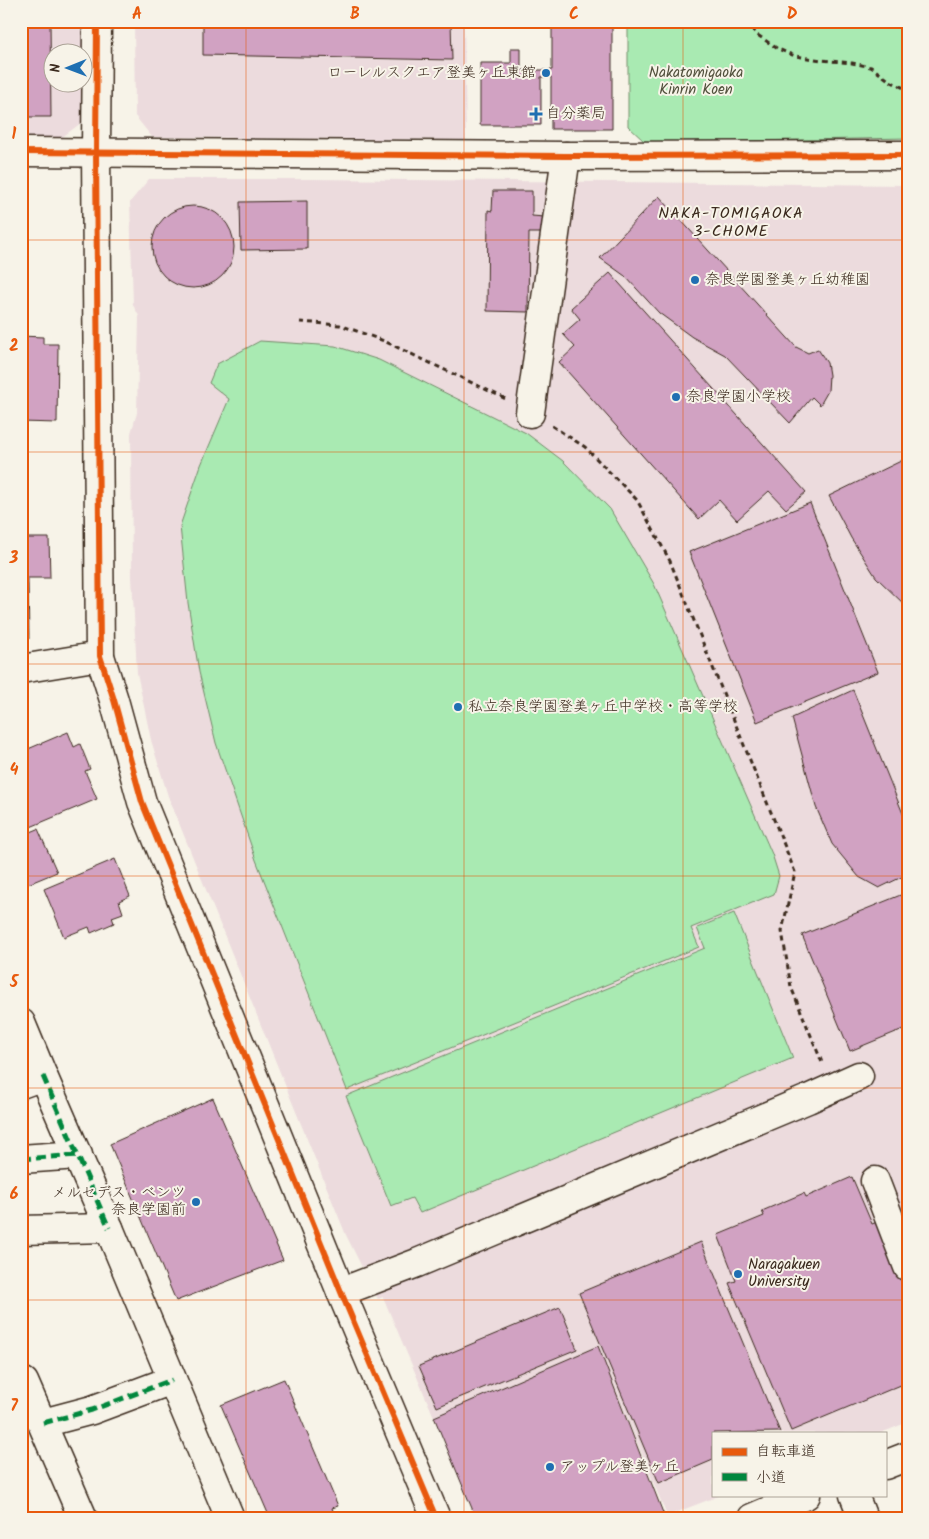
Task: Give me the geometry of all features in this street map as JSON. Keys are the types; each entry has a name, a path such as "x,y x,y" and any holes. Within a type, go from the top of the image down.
{"street":[{"path":"97,21 96,152 100,656 142,802 341,1292 436,1518"},
{"path":"21,152 566,156 908,155"},
{"path":"530,413 566,156"},
{"path":"21,669 100,656"},
{"path":"21,1023 32,1080 78,1155 230,1518"},
{"path":"341,1292 417,1263 859,1076"},
{"path":"21,1158 78,1155"},
{"path":"875,1181 908,1267"},
{"path":"21,1230 109,1228"},
{"path":"43,1423 92,1410 172,1380"},
{"path":"21,1383 24,1382 43,1423 83,1518"},
{"path":"886,1465 908,1456"},
{"path":"752,1518 804,1496"},
{"path":"854,1496 863,1518"}],"path":[{"path":"748,21 756,34 778,50 796,56 871,67 890,81 908,90"},
{"path":"300,322 340,325 384,341 512,402 585,447 637,500 670,560 795,872 782,931 790,987 833,1088"}],"shaded area":[{"path":"21,21 85,21 85,42 42,42 42,92 85,92 85,120 61,138 21,139"},
{"path":"134,21 464,21 466,140 152,137 135,116"},
{"path":"149,179 908,185 908,1422 883,1432 712,1432 712,1496 718,1496 667,1516 598,1346 434,1417 383,1297 378,1299 346,1235 168,796 151,740 137,673 132,577 131,433 137,413 139,316 133,305 130,202"}],"green space":[{"name":"Nakatomigaoka Kinrin Koen","path":"628,21 908,21 908,138 646,143 628,126"},
{"name":"私立奈良学園登美ヶ丘中学校・高等学校","path":"260,341 335,346 379,360 526,433 563,461 610,509 654,584 772,854 779,876 774,894 691,928 699,947 347,1090 256,860 216,743 199,672 188,603 180,526 201,465 229,399 209,383 217,364"},
{"path":"734,913 793,1058 420,1213 412,1198 391,1206 346,1096 705,948 697,928"}],"building":[{"path":"21,21 50,21 50,42 42,42 42,92 51,92 51,117 21,117"},
{"path":"203,21 451,21 452,60 203,55"},
{"name":"ローレルスクエア登美ヶ丘東館","path":"552,21 612,21 612,129 551,129 551,77 541,77 541,125 480,125 480,63 511,63 511,48 521,48 521,70 552,70"},
{"path":"493,191 532,191 532,216 544,217 544,233 529,233 528,312 487,311 488,210 492,211"},
{"path":"659,196 796,347 808,353 818,349 827,363 829,375 828,391 820,405 812,397 790,423 725,355 692,337 659,313 625,276 600,258"},
{"path":"307,201 307,249 241,250 240,202"},
{"path":"193,206 209,209 222,218 231,231 234,247 231,263 222,276 209,285 193,288 177,285 164,276 155,263 152,247 155,231 164,218 177,209"},
{"path":"610,273 806,492 786,509 769,491 737,520 719,500 699,519 559,362 575,347 563,334 580,319 571,308"},
{"path":"21,336 43,337 43,344 58,344 57,423 21,422"},
{"path":"21,442 25,442 26,538 49,538 50,578 28,578 29,639 21,639"},
{"path":"905,459 908,465 908,608 876,577 851,538 829,496"},
{"path":"810,503 878,672 757,722 689,552"},
{"path":"853,690 908,826 908,874 879,888 859,877 832,844 816,807 792,718"},
{"path":"68,732 74,747 80,744 90,769 85,771 97,799 21,831 21,752"},
{"path":"38,829 57,872 21,887 21,836"},
{"path":"115,859 130,896 119,901 123,913 112,917 114,923 91,933 89,927 64,937 44,889"},
{"path":"908,892 908,1027 850,1051 802,935"},
{"name":"メルセデス・ベンツ 奈良学園前","path":"213,1098 283,1260 176,1301 110,1144"},
{"path":"852,1177 872,1224 877,1222 908,1295 908,1382 791,1431 729,1283 736,1281 718,1235 764,1216 762,1211 804,1193 806,1197"},
{"path":"701,1242 780,1432 712,1432 712,1460 659,1483 579,1293"},
{"path":"560,1307 577,1349 437,1407 419,1366"},
{"name":"アップル登美ヶ丘","path":"598,1346 665,1518 476,1518 434,1417"},
{"path":"284,1379 338,1506 332,1508 334,1513 323,1518 270,1518 221,1405"}],"marked path":[{"path":"43,1076 109,1228"},
{"path":"21,1159 78,1155"},
{"path":"43,1423 92,1410 172,1380"}],"cycle path":[{"path":"97,21 96,152 100,656 142,802 341,1292 436,1518"},
{"path":"21,152 566,156 908,155"}],"place":[{"name":"ローレルスクエア登美ヶ丘東館","path":"546,73"},
{"name":"自分薬局","path":"536,114"},
{"name":"奈良学園登美ヶ丘幼稚園","path":"695,280"},
{"name":"奈良学園小学校","path":"676,397"},
{"name":"私立奈良学園登美ヶ丘中学校・高等学校","path":"458,707"},
{"name":"メルセデス・ベンツ 奈良学園前","path":"196,1202"},
{"name":"Naragakuen University","path":"738,1274"},
{"name":"アップル登美ヶ丘","path":"550,1467"}],"district":[{"name":"NAKA-TOMIGAOKA 3-CHOME","path":"731,222"}]}
